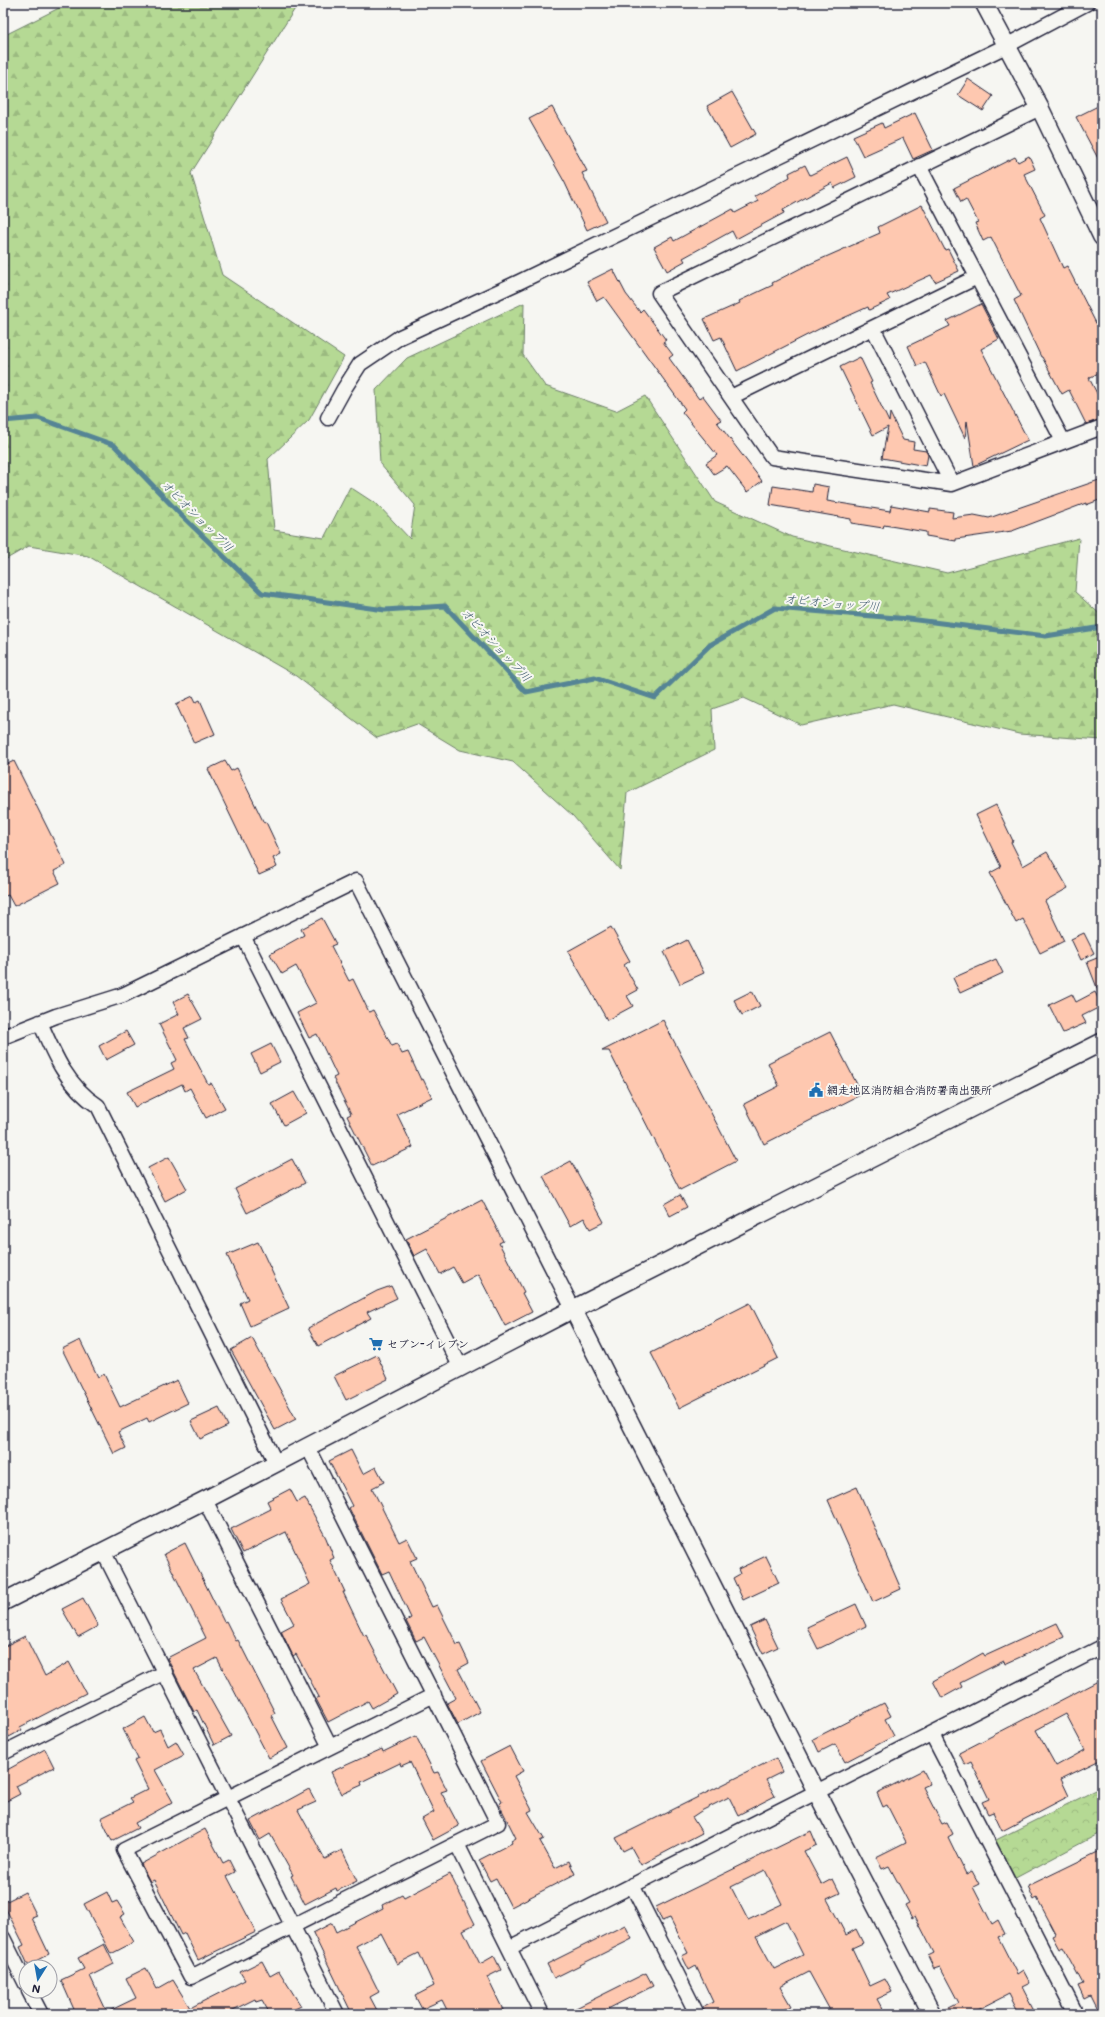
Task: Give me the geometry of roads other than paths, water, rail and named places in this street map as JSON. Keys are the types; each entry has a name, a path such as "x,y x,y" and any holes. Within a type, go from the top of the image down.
{"street":[{"path":"984,3 1040,108 1102,237"},
{"path":"328,418 360,364 400,337 519,282 1006,46 1087,3"},
{"path":"1040,108 660,293 772,457 952,484 1102,427"},
{"path":"919,166 1064,441"},
{"path":"731,397 977,277"},
{"path":"873,328 952,484"},
{"path":"3,1037 40,1022 123,995 356,881 816,1791 932,2014"},
{"path":"243,936 461,1368"},
{"path":"40,1022 53,1055 70,1080 82,1094 98,1106 276,1463"},
{"path":"3,1602 205,1500 573,1309 1102,1042"},
{"path":"308,1447 434,1695 498,1823 191,1977 124,1850 434,1695"},
{"path":"205,1500 330,1747"},
{"path":"103,1551 338,2014"},
{"path":"509,1948 1102,1647"},
{"path":"3,1753 165,1672"},
{"path":"932,1734 1076,2014"},
{"path":"457,1844 542,2014"},
{"path":"632,1885 697,2014"},
{"path":"3,1938 18,1968"},
{"path":"34,1999 41,2014"}],"waterway":[{"name":"オビオショップ川","path":"3,421 38,418 114,445 181,515 262,593 385,610 445,606 526,692 595,678 655,698 710,645 775,608 909,619 1046,636 1102,627"}],"place":[{"name":"網走地区消防組合消防署南出張所","path":"816,1090"},
{"name":"セブン-イレブン","path":"376,1344"}]}
